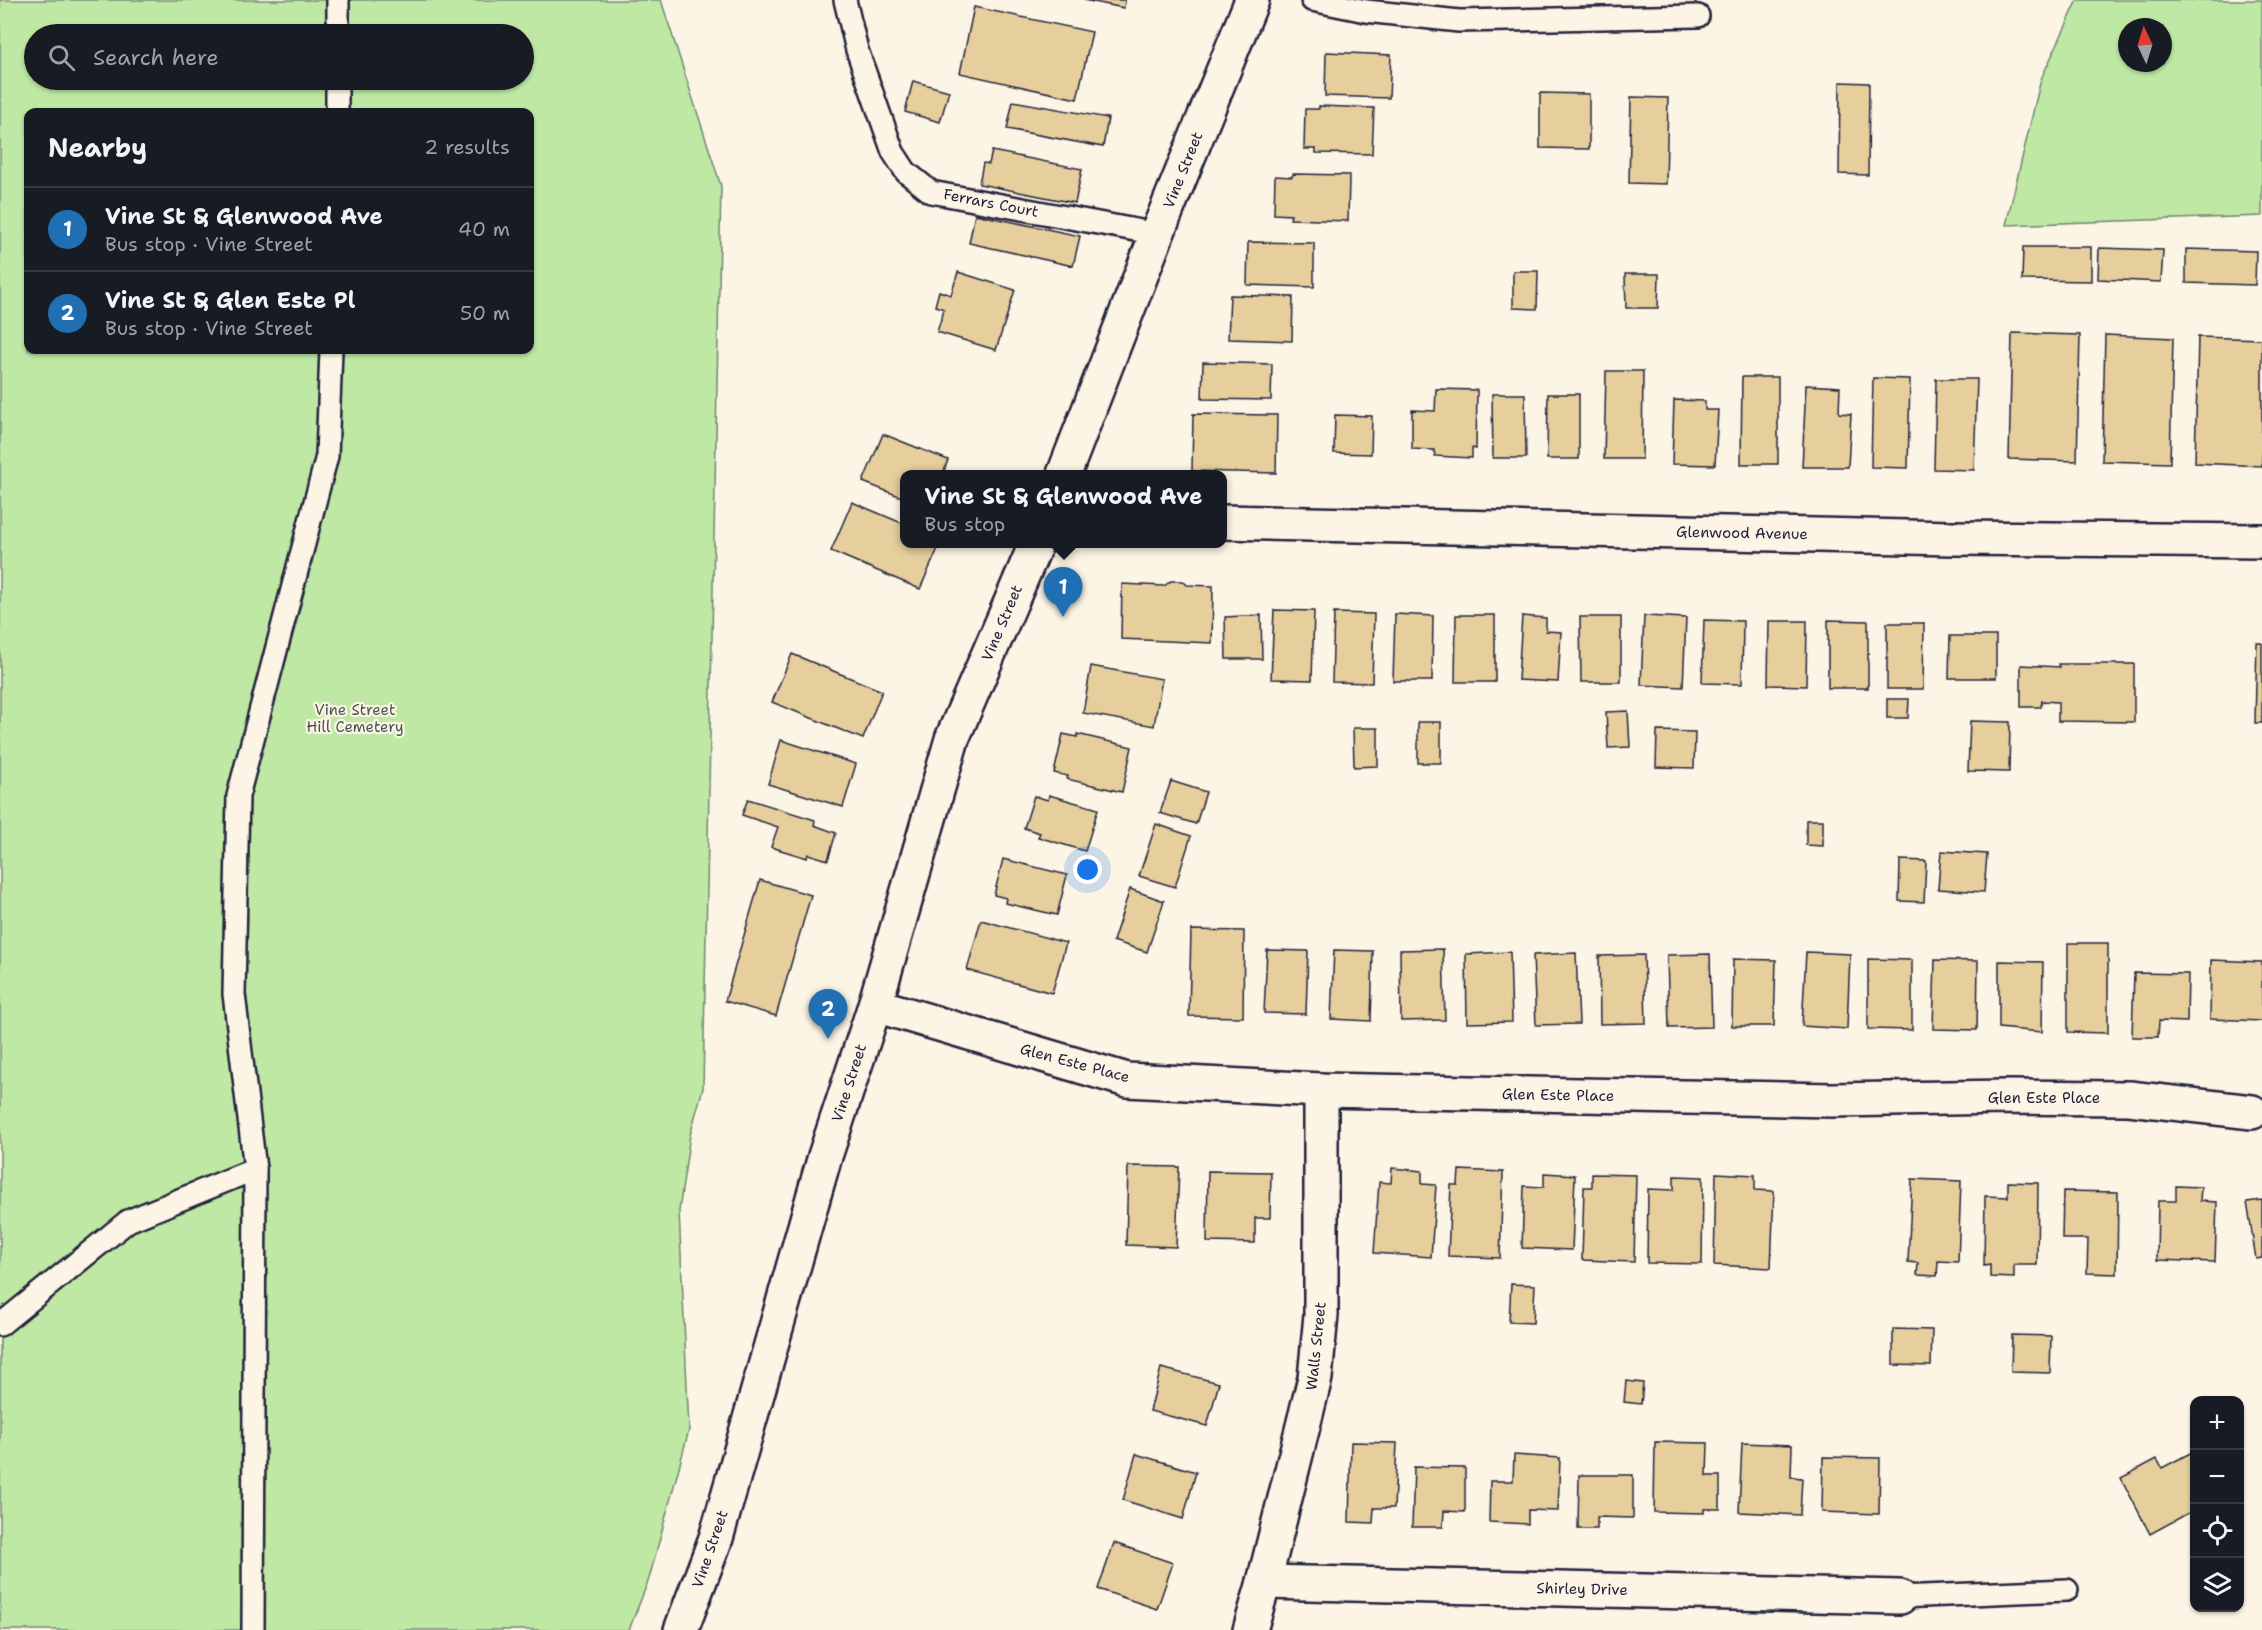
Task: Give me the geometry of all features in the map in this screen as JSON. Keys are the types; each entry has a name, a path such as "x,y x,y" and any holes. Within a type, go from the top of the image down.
{"street":[{"name":"Vine Street","path":"1066,470 1157,234 1252,0"},
{"name":"Glenwood Avenue","path":"1227,522 1953,538 2262,541"},
{"name":"Vine Street","path":"681,1630 716,1538 825,1156 875,1005 952,739 1034,548"},
{"name":"Glen Este Place","path":"875,1005 1127,1080 1321,1090 1832,1100 2006,1097 2129,1098 2252,1112"},
{"name":"Walls Street","path":"1250,1630 1315,1378 1321,1315 1321,1090"},
{"name":"Shirley Drive","path":"1264,1582 1900,1597"}],"lane":[{"path":"338,0 338,24"},
{"name":"Ferrars Court","path":"845,0 857,50 892,152 906,172 931,192 1157,234"},
{"path":"1312,0 1366,11 1459,21 1698,15"},
{"path":"337,90 337,108"},
{"path":"253,1630 255,1169 234,994 238,796 327,456 331,354"},
{"path":"0,1325 128,1221 255,1169"},
{"path":"1900,1597 2067,1590"}],"green space":[{"name":"Vine Street Hill Cemetery","path":"0,0 661,0 721,186 703,1088 690,1135 679,1211 689,1430 649,1579 629,1630 0,1630"},
{"path":"2078,0 2262,0 2262,216 2006,225 2041,79"}],"building":[{"path":"1084,0 1125,0 1124,8"},
{"path":"974,7 1092,32 1077,99 960,73"},
{"path":"1326,52 1391,55 1389,98 1325,96"},
{"path":"913,81 949,91 940,122 905,112"},
{"path":"1840,82 1869,83 1868,175 1839,174"},
{"path":"1540,93 1589,94 1589,149 1540,148"},
{"path":"1631,97 1668,98 1666,184 1629,183"},
{"path":"1013,101 1108,118 1103,147 1007,129"},
{"path":"1319,106 1374,108 1372,154 1316,153 1316,149 1304,149 1305,109 1319,109"},
{"path":"992,151 1082,169 1075,203 979,184 983,163 989,164"},
{"path":"1293,174 1349,175 1348,221 1290,219 1291,215 1274,214 1275,176 1292,177"},
{"path":"975,214 1080,236 1073,266 969,243"},
{"path":"1248,242 1314,243 1314,287 1247,285"},
{"path":"2023,247 2091,247 2091,281 2022,280"},
{"path":"2099,248 2163,250 2161,282 2098,279"},
{"path":"2186,249 2256,251 2255,285 2186,283"},
{"path":"1513,271 1538,271 1537,309 1513,308"},
{"path":"958,272 1015,290 996,350 937,332 944,309 935,306 939,291 951,295"},
{"path":"1625,274 1659,274 1658,308 1626,308"},
{"path":"1230,295 1293,297 1292,341 1228,339"},
{"path":"2012,333 2080,335 2077,461 2009,459"},
{"path":"2105,335 2173,338 2170,463 2102,461"},
{"path":"2198,337 2262,339 2262,466 2195,463"},
{"path":"1203,362 1272,364 1271,400 1202,399"},
{"path":"1606,371 1643,371 1642,459 1604,459"},
{"path":"1742,377 1778,377 1778,464 1741,464"},
{"path":"1873,378 1910,379 1908,468 1871,467"},
{"path":"1936,379 1977,379 1974,470 1934,469"},
{"path":"1806,385 1840,387 1839,413 1851,414 1848,467 1802,467"},
{"path":"1436,389 1477,390 1476,449 1472,448 1472,458 1435,456 1434,450 1412,449 1412,410 1435,411"},
{"path":"1492,394 1525,394 1526,458 1493,458"},
{"path":"1548,394 1579,394 1579,459 1547,459"},
{"path":"1674,400 1705,401 1705,410 1718,410 1715,465 1672,464"},
{"path":"1193,414 1277,415 1276,473 1192,470"},
{"path":"1335,415 1372,416 1371,454 1334,453"},
{"path":"883,434 948,460 944,470 900,470 900,496 863,482"},
{"path":"852,502 900,522 900,548 938,548 920,589 831,551"},
{"path":"1171,581 1183,581 1187,585 1213,586 1212,643 1121,639 1122,584 1164,586"},
{"path":"1274,610 1314,611 1312,680 1271,679"},
{"path":"1334,613 1374,614 1372,683 1332,682"},
{"path":"1395,614 1433,616 1432,681 1393,681"},
{"path":"1261,615 1262,659 1226,659 1225,617"},
{"path":"1456,615 1495,615 1495,682 1455,682"},
{"path":"1522,616 1546,618 1546,631 1561,632 1558,682 1518,680"},
{"path":"1644,616 1686,618 1683,687 1641,685"},
{"path":"1580,617 1621,617 1621,682 1581,682"},
{"path":"1704,620 1743,621 1742,684 1702,683"},
{"path":"1828,620 1868,621 1868,688 1828,688"},
{"path":"1769,621 1807,621 1806,686 1768,685"},
{"path":"1887,623 1924,623 1923,689 1887,689"},
{"path":"1950,636 1996,636 1996,678 1949,678"},
{"path":"2257,643 2262,643 2262,723 2255,723"},
{"path":"792,654 882,691 863,739 772,702"},
{"path":"2059,664 2134,664 2134,722 2058,721 2058,702 2042,701 2041,707 2021,707 2021,665 2060,667"},
{"path":"1091,666 1162,679 1154,726 1083,713"},
{"path":"1887,699 1909,699 1908,718 1887,718"},
{"path":"1628,711 1630,747 1608,748 1606,712"},
{"path":"1970,721 2010,722 2009,772 1968,771"},
{"path":"1418,722 1441,722 1441,763 1418,763"},
{"path":"1353,728 1378,728 1378,766 1354,767"},
{"path":"1657,731 1695,732 1694,768 1656,767"},
{"path":"1063,734 1077,737 1077,734 1132,747 1122,792 1067,779 1068,776 1054,773"},
{"path":"781,740 856,764 843,807 768,784"},
{"path":"1171,781 1206,792 1196,824 1160,813"},
{"path":"1049,795 1098,809 1085,851 1038,837 1040,833 1024,828 1034,796 1048,800"},
{"path":"748,799 815,820 814,825 836,833 828,860 808,854 807,858 771,847 778,827 742,815"},
{"path":"1806,820 1823,820 1823,846 1806,845"},
{"path":"1156,824 1191,836 1175,887 1139,876"},
{"path":"1941,851 1987,854 1984,892 1938,889"},
{"path":"1003,859 1067,875 1057,915 1005,903 1006,898 994,895"},
{"path":"1900,860 1926,861 1924,902 1899,901"},
{"path":"760,880 811,895 776,1016 725,1001"},
{"path":"1130,889 1164,901 1147,952 1113,941"},
{"path":"981,920 1066,943 1052,993 967,970"},
{"path":"1191,930 1244,931 1243,1017 1189,1016"},
{"path":"2068,943 2108,943 2108,1033 2068,1032"},
{"path":"1443,949 1445,1020 1401,1021 1400,950"},
{"path":"1267,950 1308,951 1306,1014 1264,1013"},
{"path":"1334,950 1373,951 1371,1021 1331,1019"},
{"path":"1510,952 1512,1022 1467,1023 1466,954"},
{"path":"1806,952 1850,954 1847,1029 1802,1026"},
{"path":"1576,953 1579,1024 1536,1025 1533,955"},
{"path":"1710,954 1712,1027 1669,1028 1667,955"},
{"path":"1644,955 1646,1023 1600,1024 1599,956"},
{"path":"1733,959 1776,960 1774,1026 1732,1026"},
{"path":"1868,959 1912,960 1912,1030 1868,1029"},
{"path":"1935,960 1978,961 1977,1030 1933,1029"},
{"path":"2211,960 2262,962 2262,1021 2210,1019"},
{"path":"1999,961 2043,962 2042,1032 1999,1028"},
{"path":"2134,973 2188,974 2187,1022 2159,1021 2158,1037 2132,1037"},
{"path":"1128,1166 1179,1167 1176,1247 1126,1245"},
{"path":"1392,1168 1422,1171 1422,1184 1436,1185 1431,1257 1374,1253 1379,1182 1391,1183"},
{"path":"1459,1170 1503,1172 1500,1258 1448,1256 1451,1185 1458,1185"},
{"path":"1208,1171 1271,1172 1270,1218 1255,1218 1255,1243 1207,1242"},
{"path":"1544,1173 1575,1175 1572,1250 1522,1248 1524,1186 1544,1187"},
{"path":"1716,1173 1755,1175 1755,1190 1774,1191 1771,1268 1714,1265"},
{"path":"1592,1174 1636,1175 1634,1262 1582,1260 1584,1187 1592,1187"},
{"path":"1674,1176 1703,1177 1702,1264 1647,1263 1648,1189 1674,1190"},
{"path":"1912,1179 1961,1181 1958,1262 1938,1261 1937,1276 1917,1275 1918,1263 1908,1262"},
{"path":"2008,1182 2038,1183 2037,1265 2014,1265 2014,1278 1990,1277 1990,1265 1984,1266 1985,1196 2008,1197"},
{"path":"2176,1186 2201,1187 2200,1201 2217,1202 2215,1262 2157,1260 2158,1201 2176,1201"},
{"path":"2063,1191 2118,1192 2117,1274 2087,1273 2088,1239 2062,1239"},
{"path":"2262,1200 2262,1258 2256,1259 2247,1202"},
{"path":"1511,1284 1535,1285 1533,1323 1509,1322"},
{"path":"1893,1329 1932,1330 1931,1366 1893,1365"},
{"path":"2012,1335 2051,1336 2050,1373 2011,1372"},
{"path":"1161,1368 1219,1383 1207,1426 1150,1411"},
{"path":"1626,1381 1643,1383 1641,1404 1624,1402"},
{"path":"1351,1442 1397,1443 1394,1508 1374,1508 1373,1523 1349,1522"},
{"path":"1655,1442 1708,1443 1707,1476 1720,1476 1720,1509 1704,1509 1704,1513 1654,1512"},
{"path":"1742,1443 1792,1445 1791,1477 1802,1478 1800,1515 1739,1512"},
{"path":"2190,1453 2190,1512 2150,1534 2121,1478 2157,1459 2162,1468"},
{"path":"1136,1454 1196,1472 1183,1519 1123,1500"},
{"path":"1514,1455 1560,1458 1558,1511 1528,1510 1528,1524 1489,1522 1490,1481 1513,1481"},
{"path":"1823,1457 1880,1458 1879,1514 1822,1512"},
{"path":"1414,1467 1465,1468 1465,1512 1444,1511 1443,1527 1412,1527"},
{"path":"1579,1475 1633,1475 1633,1518 1597,1517 1597,1529 1578,1529"},
{"path":"1114,1543 1173,1563 1157,1609 1098,1589"}],"place":[{"name":"Vine St & Glenwood Ave","path":"1063,617"},
{"name":"Vine St & Glen Este Pl","path":"828,1039"}]}
